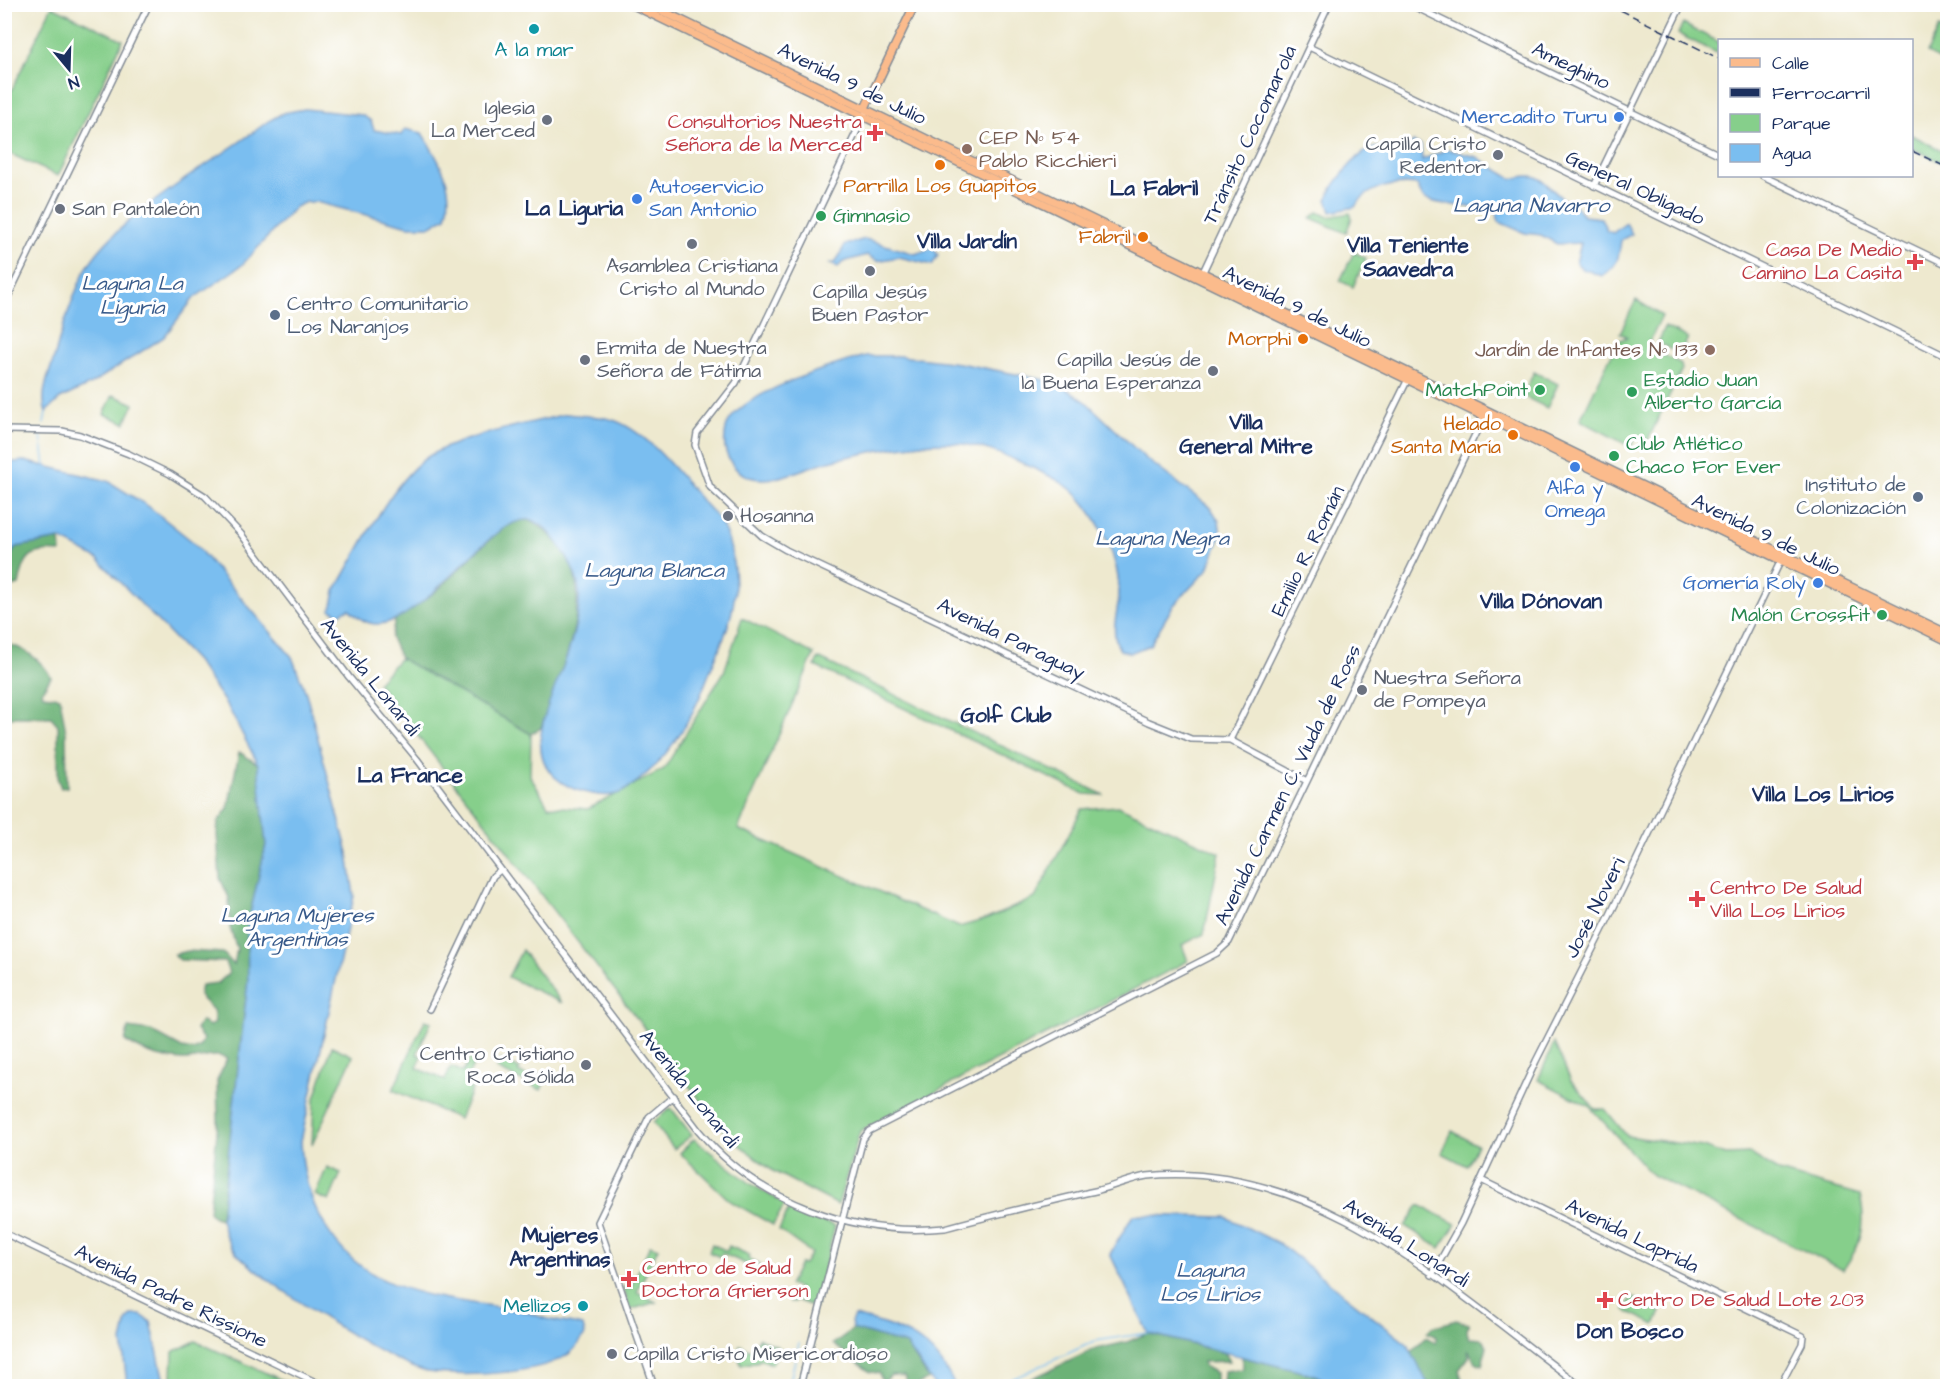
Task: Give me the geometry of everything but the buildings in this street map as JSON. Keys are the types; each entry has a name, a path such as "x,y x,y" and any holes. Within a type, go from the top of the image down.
{"main road":[{"name":"Avenida 9 de Julio","path":"631,4 865,112"},
{"name":"Avenida 9 de Julio","path":"648,4 1485,413 1947,634"},
{"path":"865,112 915,4"},
{"name":"Avenida 9 de Julio","path":"1782,557 1947,641"}],"street":[{"path":"4,305 149,4"},
{"name":"Tránsito Cocomarola","path":"1201,275 1329,4"},
{"name":"Ameghino","path":"1409,4 1718,155"},
{"path":"1594,186 1682,4"},
{"name":"General Obligado","path":"1309,47 1947,357"},
{"name":"Avenida Paraguay","path":"865,112 736,383 697,433 695,445 705,480 716,495 762,536 786,550 1149,722 1191,739 1230,740 1305,780"},
{"path":"1765,177 1947,265"},
{"name":"Emilio R. Román","path":"1230,740 1409,376"},
{"name":"Avenida Carmen C. Viuda de Ross","path":"800,1386 863,1139 869,1131 1224,948 1485,413"},
{"name":"Avenida Lonardi","path":"4,430 54,430 80,435 129,454 170,474 205,496 241,534 255,556 417,759 499,870 713,1148 743,1173 777,1194 843,1221 903,1229 945,1228 1146,1176 1202,1176 1281,1191 1355,1223 1432,1275 1581,1386"},
{"name":"José Noveri","path":"1432,1275 1481,1180 1572,987 1782,557"},
{"path":"430,1009 493,876 499,870"},
{"path":"654,1386 597,1222 649,1117 674,1096"},
{"name":"Avenida Laprida","path":"1481,1180 1803,1336 1802,1344 1780,1386"},
{"name":"Avenida Padre Rissione","path":"4,1233 324,1386"}],"green space":[{"path":"52,6 123,40 58,176 4,151 5,104"},
{"path":"1683,24 1718,42 1718,54 1678,34"},
{"path":"1939,28 1947,32 1947,63 1927,53"},
{"path":"1913,136 1947,153 1947,165 1913,148"},
{"path":"1318,212 1328,217 1350,213 1352,218 1346,233 1311,218"},
{"path":"1354,252 1366,258 1353,287 1340,281"},
{"name":"Estadio Juan Alberto García","path":"1636,300 1662,316 1647,347 1680,363 1682,369 1647,442 1636,437 1631,447 1580,420 1618,341 1627,337 1620,333"},
{"path":"1665,327 1688,338 1680,354 1658,343"},
{"name":"MatchPoint","path":"1534,372 1558,384 1547,408 1523,396"},
{"path":"113,395 134,404 125,423 104,414"},
{"path":"521,518 540,526 555,540 569,560 576,582 577,607 566,658 541,728 531,734 400,658 391,638 395,619 433,594 499,531"},
{"path":"60,539 61,552 42,552 31,556 24,567 19,585 5,588 5,564 16,547"},
{"path":"742,618 814,654 738,829 959,927 987,919 1035,898 1082,809 1118,806 1220,853 1204,934 1182,945 1188,961 860,1131 838,1205 773,1171 728,1136 377,683 400,658 531,734 530,776 548,806 588,809 664,769 724,672"},
{"path":"4,643 25,651 37,660 51,677 42,691 43,695 60,697 66,733 67,787 61,788 58,780 58,725 51,717 5,717"},
{"path":"818,658 1104,795 1084,794 815,666"},
{"path":"239,752 258,764 266,845 247,927 248,981 221,1219 214,1217 209,1211 218,1121 217,1081 227,1059 216,1056 188,1060 166,1058 145,1052 125,1041 128,1028 151,1031 182,1048 193,1050 200,1046 203,1039 196,1030 201,1021 209,1026 215,1023 213,1010 199,996 201,985 218,983 229,973 225,962 180,960 174,954 188,951 223,953 234,965 237,949 230,928 229,898 220,878 217,834 218,822 228,808"},
{"path":"522,950 562,1003 508,977"},
{"path":"425,1020 431,1022 417,1054 422,1056 417,1068 445,1080 451,1067 463,1072 472,1055 477,1058 464,1084 472,1089 459,1119 393,1090"},
{"path":"1554,1043 1571,1081 1595,1109 1605,1109 1627,1136 1703,1147 1725,1155 1751,1154 1779,1172 1860,1195 1863,1226 1859,1243 1843,1270 1652,1175 1589,1106 1538,1080"},
{"path":"332,1046 353,1056 312,1145 314,1101"},
{"path":"501,1060 520,1069 518,1072 529,1077 531,1074 538,1077 540,1073 547,1076 541,1090 496,1069"},
{"path":"671,1108 692,1135 674,1149 653,1122"},
{"path":"1452,1131 1477,1145 1467,1166 1442,1153"},
{"path":"694,1139 751,1184 785,1204 773,1225 730,1201 680,1153"},
{"path":"327,1167 341,1173 329,1201 315,1195"},
{"path":"1419,1205 1456,1224 1440,1248 1405,1226"},
{"path":"789,1209 835,1226 815,1307 796,1300 794,1303 790,1302 798,1288 789,1285 800,1264 804,1264 811,1253 779,1230"},
{"path":"712,1244 727,1251 729,1246 749,1255 748,1259 760,1264 755,1274 746,1270 748,1265 722,1253 720,1257 709,1252"},
{"path":"650,1245 658,1248 637,1292 656,1302 630,1310 623,1287 630,1289"},
{"path":"1632,1297 1661,1312 1655,1325 1625,1310"},
{"path":"1456,1320 1469,1324 1466,1329 1469,1338 1482,1339 1487,1346 1482,1365 1475,1362 1468,1349 1469,1357 1459,1370 1464,1386 1429,1386 1411,1352 1426,1337 1436,1343 1436,1337 1427,1332 1432,1327"},
{"path":"853,1329 907,1345 929,1379 916,1385 907,1384 904,1376 891,1375 883,1383 879,1373 870,1372 833,1344"},
{"path":"1148,1333 1225,1353 1230,1361 1203,1362 1204,1366 1216,1373 1216,1383 1203,1386 1016,1386 1095,1349 1127,1342"},
{"path":"759,1338 780,1348 772,1364 760,1359 741,1365 738,1353 740,1345 751,1350"},
{"path":"195,1341 295,1386 178,1386 172,1377 173,1352"},
{"path":"1242,1357 1315,1375 1336,1386 1297,1383 1289,1386 1223,1386 1224,1371 1243,1369"}],"water":[{"name":"Laguna La Liguria","path":"305,109 362,115 371,121 374,130 401,135 405,129 422,133 447,183 449,194 446,217 431,226 409,226 316,202 306,202 295,207 242,265 194,298 164,337 91,384 60,399 46,412 44,398 46,384 65,323 77,288 86,269 100,249 143,209 267,122 283,113"},
{"name":"Laguna Navarro","path":"1413,142 1421,145 1422,160 1447,149 1477,157 1512,179 1530,176 1541,179 1562,198 1576,206 1584,216 1601,218 1607,231 1613,233 1626,223 1632,234 1621,240 1617,261 1602,276 1583,269 1576,263 1581,243 1557,244 1541,235 1525,233 1499,222 1496,212 1428,200 1423,197 1417,185 1400,184 1382,187 1366,195 1355,207 1331,212 1327,199 1330,193 1346,169 1361,155 1378,147 1407,151"},
{"path":"865,239 915,254 933,248 938,255 932,265 899,257 877,261 867,255 843,262 838,267 830,264 836,262 845,245"},
{"name":"Laguna Negra","path":"866,356 900,356 959,363 1056,382 1085,401 1145,458 1211,508 1219,521 1221,535 1208,569 1173,606 1150,645 1130,653 1120,650 1115,636 1119,594 1116,567 1101,528 1085,505 1072,490 1061,483 1012,459 970,445 935,443 891,448 847,457 772,478 749,477 738,471 727,455 725,438 729,421 739,410 753,399 792,381"},
{"name":"Laguna Blanca","path":"566,414 610,419 623,424 649,442 719,520 728,540 735,578 729,622 701,695 685,726 652,769 624,791 607,796 577,790 557,779 545,765 541,748 542,729 572,640 579,589 568,559 556,540 540,524 520,521 502,530 417,606 396,619 373,624 349,609 339,614 331,610 335,591 377,518 415,467 429,456 459,442"},
{"name":"Laguna Mujeres Argentinas","path":"24,461 108,481 148,506 193,542 292,657 306,693 348,853 354,896 301,1141 307,1184 324,1224 341,1248 361,1266 384,1280 408,1290 528,1312 547,1319 583,1326 585,1335 570,1353 541,1366 501,1373 428,1372 385,1354 325,1319 267,1279 230,1245 221,1219 248,981 247,927 266,845 258,764 228,707 196,661 98,559 60,539 16,547 5,564 5,463"},
{"name":"Laguna Los Lirios","path":"1133,1215 1226,1217 1280,1244 1407,1344 1429,1386 1336,1386 1315,1375 1148,1333 1110,1254"},
{"path":"133,1315 141,1315 151,1322 165,1386 127,1385 122,1341 127,1320"},
{"path":"854,1316 888,1325 927,1346 937,1357 955,1386 935,1386 907,1345 853,1329 851,1322"}],"waterway":[{"path":"44,424 46,412"},
{"path":"41,436 45,466"},
{"path":"997,1386 1095,1341 1148,1333"},
{"path":"789,1386 799,1343"}],"railway":[{"path":"1608,4 1718,58"},
{"path":"1913,151 1948,168"}],"place":[{"name":"A la mar","path":"534,29"},
{"name":"Mercadito Turu","path":"1619,117"},
{"name":"Iglesia La Merced","path":"547,120"},
{"name":"Consultorios Nuestra Señora de la Merced","path":"875,133"},
{"name":"CEP Nº 54 Pablo Ricchieri","path":"967,149"},
{"name":"Capilla Cristo Redentor","path":"1498,155"},
{"name":"Parrilla Los Guapitos","path":"940,165"},
{"name":"Autoservicio San Antonio","path":"637,199"},
{"name":"San Pantaleón","path":"60,209"},
{"name":"Gimnasio","path":"821,216"},
{"name":"Fabril","path":"1143,237"},
{"name":"Asamblea Cristiana Cristo al Mundo","path":"692,244"},
{"name":"Casa De Medio Camino La Casita","path":"1915,262"},
{"name":"Capilla Jesús Buen Pastor","path":"870,271"},
{"name":"Centro Comunitario Los Naranjos","path":"275,315"},
{"name":"Morphi","path":"1303,339"},
{"name":"Jardín de Infantes Nº 133","path":"1710,350"},
{"name":"Ermita de Nuestra Señora de Fátima","path":"585,360"},
{"name":"Capilla Jesús de la Buena Esperanza","path":"1213,371"},
{"name":"MatchPoint","path":"1540,390"},
{"name":"Estadio Juan Alberto García","path":"1632,392"},
{"name":"Helado Santa María","path":"1513,435"},
{"name":"Club Atlético Chaco For Ever","path":"1614,456"},
{"name":"Alfa y Omega","path":"1575,467"},
{"name":"Instituto de Colonización","path":"1918,497"},
{"name":"Hosanna","path":"728,516"},
{"name":"Gomería Roly","path":"1818,583"},
{"name":"Malón Crossfit","path":"1882,615"},
{"name":"Nuestra Señora de Pompeya","path":"1362,690"},
{"name":"Centro De Salud Villa Los Lirios","path":"1697,899"},
{"name":"Centro Cristiano Roca Sólida","path":"586,1065"},
{"name":"Centro de Salud Doctora Grierson","path":"629,1279"},
{"name":"Centro De Salud Lote 203","path":"1605,1300"},
{"name":"Mellizos","path":"583,1306"},
{"name":"Capilla Cristo Misericordioso","path":"612,1354"}],"district":[{"name":"La Fabril","path":"1154,188"},
{"name":"La Liguria","path":"574,208"},
{"name":"Villa Jardín","path":"967,241"},
{"name":"Villa Teniente Saavedra","path":"1408,257"},
{"name":"Villa General Mitre","path":"1246,434"},
{"name":"Villa Dónovan","path":"1541,601"},
{"name":"Golf Club","path":"1006,715"},
{"name":"La France","path":"410,775"},
{"name":"Villa Los Lirios","path":"1823,794"},
{"name":"Mujeres Argentinas","path":"560,1247"},
{"name":"Don Bosco","path":"1630,1331"}]}
